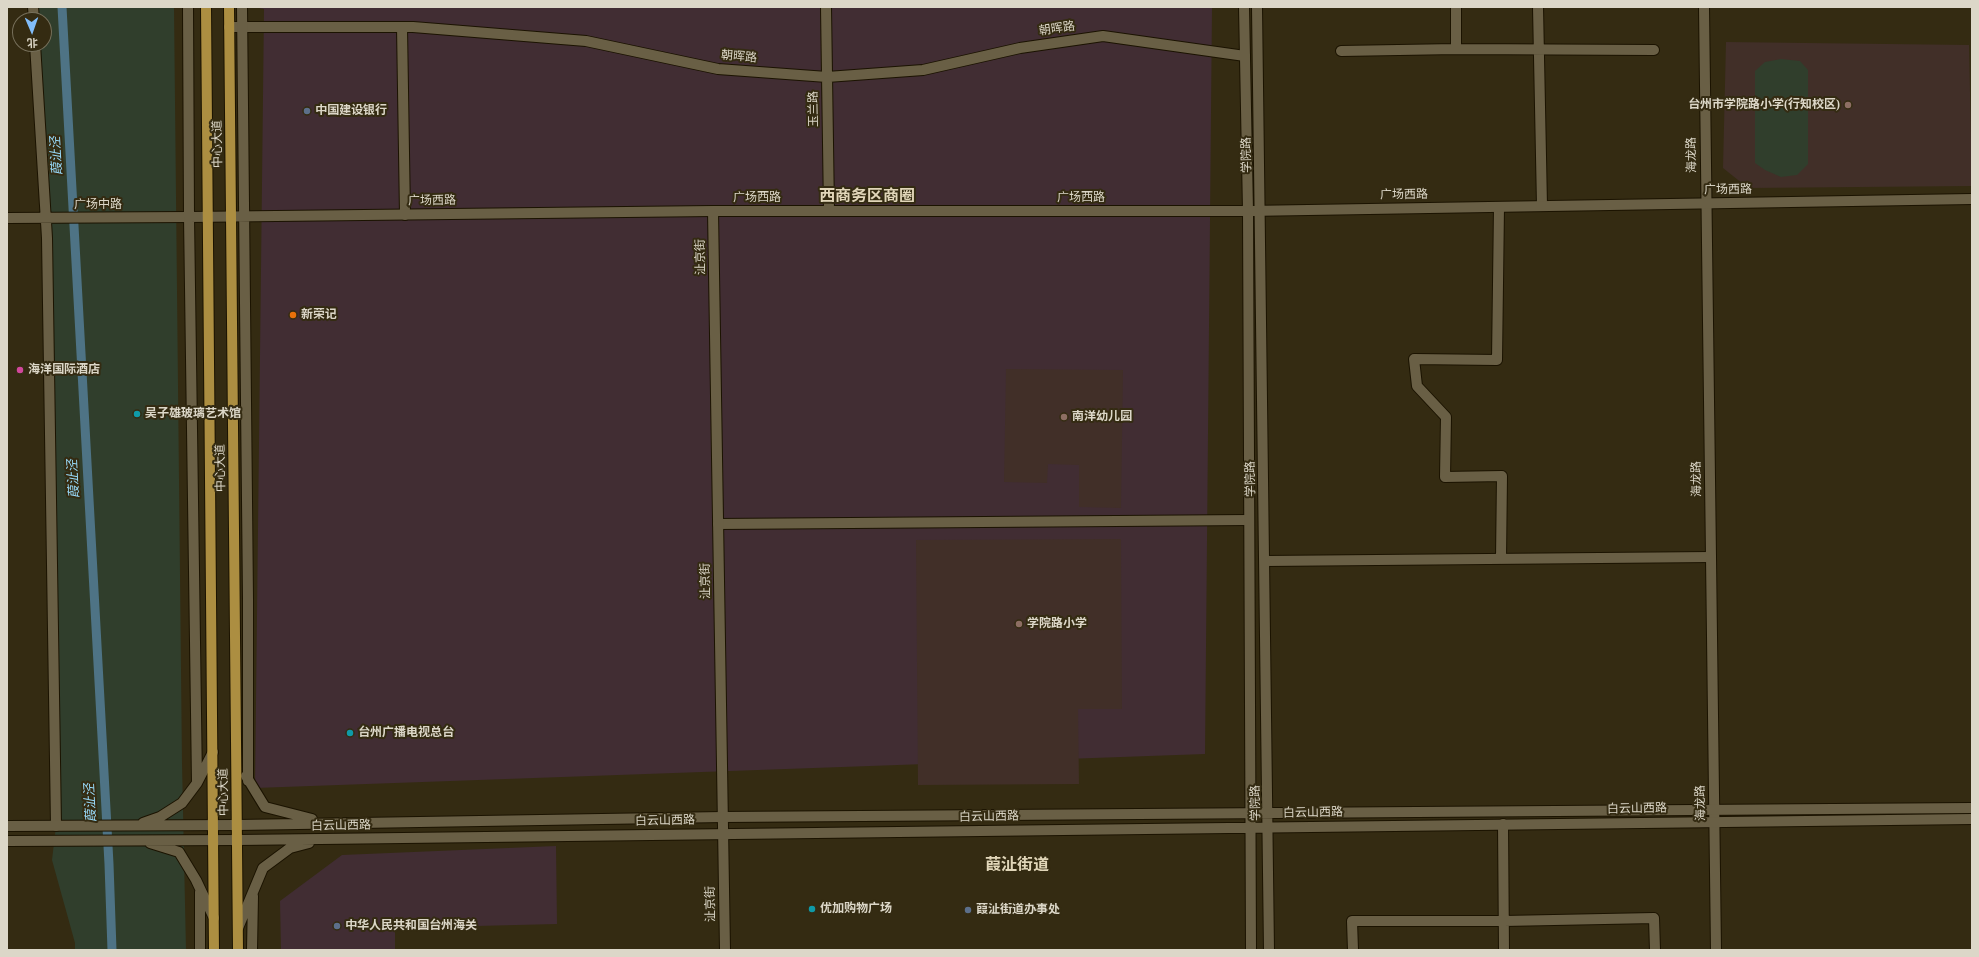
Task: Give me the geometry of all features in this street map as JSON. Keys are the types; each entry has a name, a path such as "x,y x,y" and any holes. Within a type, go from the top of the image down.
{"main road":[{"path":"188,7 189,217 197,783"},
{"name":"中心大道","path":"206,7 214,950"},
{"name":"中心大道","path":"229,7 238,824 238,950"},
{"path":"242,7 248,781"},
{"name":"玉兰路","path":"826,7 829,211"},
{"name":"学院路","path":"1244,7 1248,211 1251,950"},
{"name":"学院路","path":"1257,7 1269,826 1269,950"},
{"path":"1456,7 1456,49"},
{"path":"1538,7 1542,206"},
{"name":"海龙路","path":"1704,7 1716,950"},
{"name":"朝晖路","path":"229,27 402,27 586,41 718,68 827,77 923,70 1020,48 1103,36 1245,56"},
{"path":"402,27 405,215"},
{"path":"1341,51 1456,49 1654,50"},
{"path":"36,52 50,218 56,826"},
{"name":"广场西路","path":"189,217 713,211 1248,211 1972,199"},
{"path":"1500,206 1497,360 1414,359 1417,386 1446,417 1444,477 1502,476 1501,559"},
{"name":"沚京街","path":"713,211 725,950"},
{"name":"广场中路","path":"7,218 189,217"},
{"path":"718,524 1250,520"},
{"path":"1265,561 1711,557"},
{"name":"白云山西路","path":"237,746 248,781 265,807 336,823"},
{"name":"中心大道","path":"136,825 160,817 182,803 197,783 213,752"},
{"name":"白云山西路","path":"7,826 213,825 723,817 1972,808"},
{"name":"白云山西路","path":"7,841 329,839 1269,826 1972,819"},
{"path":"1503,824 1504,950"},
{"name":"中心大道","path":"238,928 263,868 290,848 329,839"},
{"name":"中心大道","path":"140,840 179,852 200,888 214,918"},
{"path":"200,888 200,950"},
{"path":"252,950 253,889"},
{"path":"1352,950 1352,921 1504,921 1654,918 1655,950"}],"shaded area":[{"path":"254,7 1212,7 1205,754 255,788 264,9"},
{"name":"台州市学院路小学(行知校区)","path":"1726,42 1969,45 1972,186 1748,188 1723,168"},
{"name":"南洋幼儿园","path":"1006,369 1123,370 1121,508 1079,507 1079,465 1048,464 1047,483 1004,482"},
{"name":"学院路小学","path":"1121,539 1122,709 1078,709 1079,784 918,785 916,540"},
{"path":"556,846 557,924 395,928 395,950 281,950 280,901 342,855"}],"green space":[{"path":"33,7 174,7 182,763 186,950 75,950 75,943 52,860 56,826 47,238 35,52 52,52 52,12 33,12"},
{"path":"1781,59 1800,61 1808,70 1808,164 1797,175 1781,177 1765,170 1755,163 1755,71 1765,62"}],"waterway":[{"name":"葭沚泾","path":"62,7 109,864 112,950"}],"place":[{"name":"台州市学院路小学(行知校区)","path":"1848,105"},
{"name":"中国建设银行","path":"307,111"},
{"name":"新荣记","path":"293,315"},
{"name":"海洋国际酒店","path":"20,370"},
{"name":"吴子雄玻璃艺术馆","path":"137,414"},
{"name":"南洋幼儿园","path":"1064,417"},
{"name":"学院路小学","path":"1019,624"},
{"name":"台州广播电视总台","path":"350,733"},
{"name":"优加购物广场","path":"812,909"},
{"name":"葭沚街道办事处","path":"968,910"},
{"name":"中华人民共和国台州海关","path":"337,926"}],"district":[{"name":"西商务区商圈","path":"867,197"},
{"name":"葭沚街道","path":"1017,866"}]}
